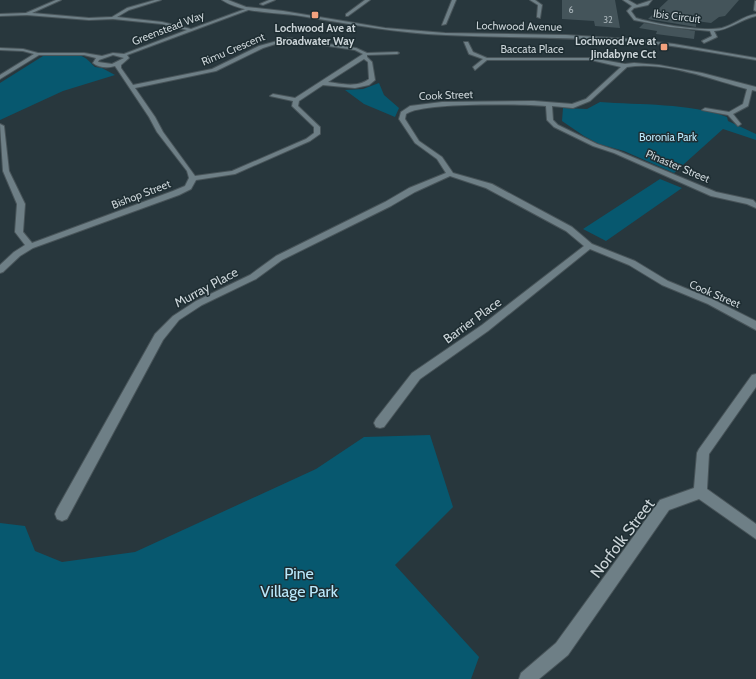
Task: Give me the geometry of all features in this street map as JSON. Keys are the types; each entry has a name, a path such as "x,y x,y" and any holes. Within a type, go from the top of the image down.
{"street":[{"path":"27,14 59,0"},
{"path":"113,18 128,9 159,0"},
{"name":"Lochwood Avenue","path":"224,0 247,2 241,7"},
{"name":"Lochwood Avenue","path":"224,0 241,7 251,9 283,12 385,30 445,34 566,36 629,40 674,45 756,59"},
{"path":"251,9 259,3 273,0"},
{"path":"347,15 368,0"},
{"path":"444,24 454,0"},
{"path":"532,0 540,5 540,17"},
{"name":"Ibis Circuit","path":"625,0 637,7"},
{"name":"Ibis Circuit","path":"650,0 647,4 629,9 635,19 641,21 711,29 724,28 749,16 756,15"},
{"path":"756,2 756,10"},
{"name":"Lochwood Avenue","path":"259,3 283,12"},
{"name":"Greenstead Way","path":"0,49 23,50 38,54 70,53 100,57 113,54 124,55 190,30 241,7"},
{"name":"Greenstead Way","path":"219,18 251,9"},
{"path":"0,15 27,14 89,19 113,18 162,23 190,30"},
{"name":"Ibis Circuit","path":"634,24 641,21"},
{"name":"Ibis Circuit","path":"704,42 715,36 711,29"},
{"name":"Rimu Crescent","path":"131,87 214,70 261,47 288,39 356,49 365,56"},
{"name":"Baccata Place","path":"466,42 471,53 486,59 591,59 625,66"},
{"name":"Rimu Crescent","path":"296,100 365,56 397,53"},
{"path":"0,78 38,54"},
{"path":"100,57 95,61 97,64 107,65 118,64 127,58 124,55"},
{"path":"321,84 342,86 368,84 372,80 370,62 365,56"},
{"name":"Baccata Place","path":"475,68 486,59"},
{"path":"118,64 118,68 152,117 160,132 190,171 193,178 232,173 308,140 317,134 317,128 295,106 296,100 273,96"},
{"path":"625,66 640,64 654,66 723,80 753,89 746,105 730,114 705,110"},
{"name":"Cook Street","path":"625,66 588,100 573,106 442,104 410,108 403,113 402,119 411,136 440,158 450,174 489,186 569,229 589,246 632,263 665,283 711,302 756,326"},
{"name":"Pinaster Street","path":"549,105 550,120 556,126 595,145 616,152 714,194 753,204 756,196"},
{"path":"730,114 738,124"},
{"path":"1,126 6,170 22,204 20,232 30,246"},
{"name":"Murray Place","path":"62,514 159,337 176,318 199,303 253,277 279,258 388,204 412,190 450,174"},
{"name":"Bishop Street","path":"0,270 17,254 30,246 176,193 188,187 193,178"},
{"name":"Barrier Place","path":"380,423 416,376 485,328 589,246"},
{"path":"756,378 703,453 700,492 756,532"},
{"name":"Norfolk Street","path":"526,679 562,649 665,505 700,492"}],"green space":[{"path":"67,54 83,57 95,67 102,68 115,75 63,91 0,120 0,83 43,56"},
{"path":"379,83 384,95 399,108 395,117 364,104 345,90 363,89"},
{"name":"Boronia Park","path":"600,102 665,105 713,112 727,117 728,121 756,134 756,140 723,129 674,173 624,151 599,144 562,121 563,108 587,109"},
{"path":"660,179 682,188 606,241 583,229"},
{"name":"Pine Village Park","path":"430,435 453,507 395,565 479,657 471,679 0,679 0,523 25,526 35,551 62,562 135,552 316,469 364,437"}],"building":[{"path":"562,0 615,0 620,28 595,26 594,21 562,19"},
{"path":"668,0 739,0 725,16 719,17 711,23 696,21 696,27 648,19"},
{"path":"644,23 695,31 694,39 656,34 657,31 639,28"}],"place":[{"name":"Lochwood Ave at Broadwater Way","path":"315,15"},
{"name":"Lochwood Ave at Jindabyne Cct","path":"664,47"}]}
